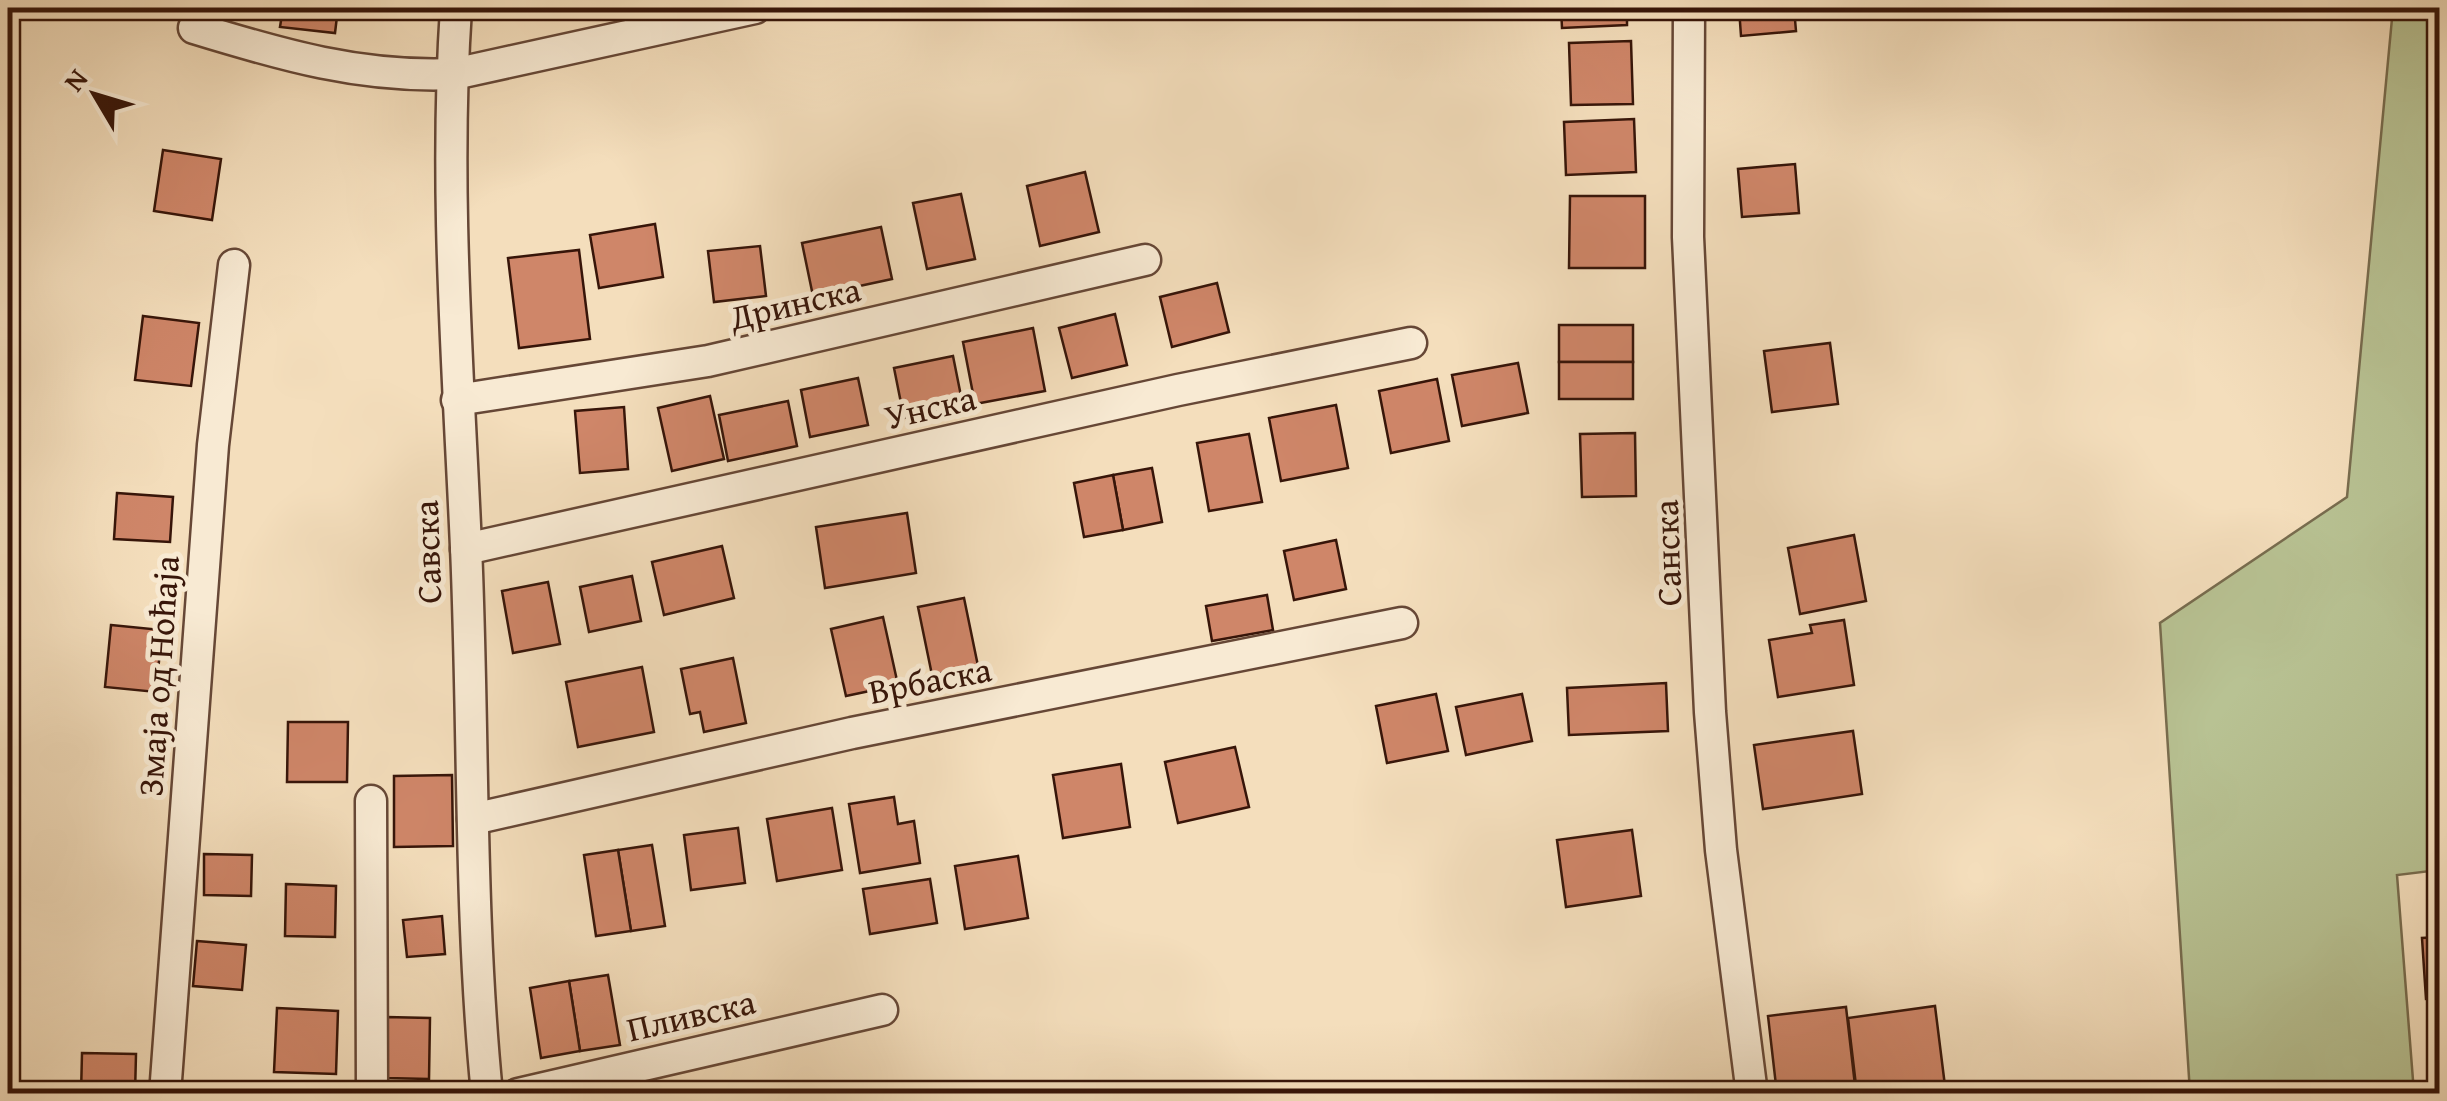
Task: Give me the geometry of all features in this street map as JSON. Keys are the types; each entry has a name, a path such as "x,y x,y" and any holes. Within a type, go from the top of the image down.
{"street":[{"name":"Савска","path":"456,8 452,297 466,549 476,977 488,1094"},
{"path":"194,28 330,67 370,74 454,74 754,8"},
{"name":"Санска","path":"1690,8 1688,236 1710,712 1721,850 1752,1094"},
{"name":"Дринска","path":"458,400 708,361 1145,260"},
{"name":"Змаја од Ноћаја","path":"165,1094 213,445 234,265"},
{"name":"Унска","path":"466,549 1178,390 1411,344"},
{"name":"Врбаска","path":"473,819 852,733 1402,623"},
{"path":"371,801 372,1094"},
{"name":"Пливска","path":"518,1094 882,1010"}],"green space":[{"path":"2393,8 2440,8 2439,870 2397,875 2414,1093 2190,1093 2160,623 2347,497"}],"building":[{"path":"283,8 338,8 335,33 280,27"},
{"path":"553,8 593,8 593,11 553,12"},
{"path":"1561,8 1627,8 1627,25 1562,28"},
{"path":"1739,8 1794,8 1796,31 1741,36"},
{"path":"1631,41 1633,104 1571,105 1569,43"},
{"path":"1634,119 1636,172 1566,175 1564,122"},
{"path":"163,150 221,159 212,220 154,211"},
{"path":"1795,164 1799,213 1742,217 1738,169"},
{"path":"1085,172 1099,232 1040,246 1027,186"},
{"path":"961,194 975,259 927,269 913,203"},
{"path":"1570,196 1645,196 1645,268 1569,268"},
{"path":"655,224 663,277 599,288 590,235"},
{"path":"881,227 892,279 813,296 802,243"},
{"path":"760,246 766,296 714,302 708,251"},
{"path":"579,250 590,339 519,348 508,258"},
{"path":"1217,283 1229,332 1172,347 1160,297"},
{"path":"1115,314 1127,365 1072,378 1059,328"},
{"path":"143,316 199,323 191,386 135,380"},
{"path":"1559,325 1633,325 1633,362 1559,362"},
{"path":"1033,328 1045,391 975,404 963,342"},
{"path":"1830,343 1838,404 1772,412 1764,351"},
{"path":"953,356 963,406 904,418 894,368"},
{"path":"1559,362 1633,362 1633,399 1559,399"},
{"path":"1518,363 1528,413 1462,426 1452,375"},
{"path":"858,378 868,425 810,437 801,390"},
{"path":"1437,379 1449,441 1391,453 1379,391"},
{"path":"710,396 724,459 672,471 658,408"},
{"path":"788,401 797,446 728,461 719,415"},
{"path":"1336,405 1348,468 1281,481 1269,418"},
{"path":"624,407 628,469 580,473 575,411"},
{"path":"1635,433 1636,496 1582,497 1580,434"},
{"path":"1249,434 1262,502 1209,511 1197,443"},
{"path":"1152,468 1162,522 1123,530 1113,475"},
{"path":"1113,475 1123,530 1084,537 1074,483"},
{"path":"117,493 173,497 170,542 114,539"},
{"path":"907,513 916,573 825,588 816,527"},
{"path":"1854,535 1866,601 1800,614 1788,548"},
{"path":"1336,540 1346,589 1294,600 1284,551"},
{"path":"722,546 734,598 664,615 652,562"},
{"path":"632,576 641,621 589,632 580,587"},
{"path":"548,582 560,644 513,653 502,591"},
{"path":"1267,595 1273,630 1212,641 1206,606"},
{"path":"964,598 978,666 932,675 918,607"},
{"path":"883,617 898,685 846,696 831,629"},
{"path":"1844,620 1854,685 1778,697 1769,640 1812,633 1810,625"},
{"path":"111,625 162,630 156,692 105,687"},
{"path":"733,658 746,723 704,732 700,712 690,714 681,669"},
{"path":"642,667 654,732 578,747 566,682"},
{"path":"1666,683 1668,731 1569,735 1567,688"},
{"path":"1436,694 1448,751 1387,763 1376,706"},
{"path":"1522,694 1532,741 1466,755 1456,707"},
{"path":"288,722 348,722 347,782 287,782"},
{"path":"1853,731 1862,794 1763,809 1754,745"},
{"path":"1235,747 1249,807 1178,823 1165,762"},
{"path":"1121,764 1130,827 1063,838 1053,775"},
{"path":"452,775 453,846 394,847 394,776"},
{"path":"894,797 898,824 914,821 920,863 860,873 849,804"},
{"path":"832,808 842,870 777,881 767,819"},
{"path":"738,828 745,883 691,890 684,835"},
{"path":"1632,830 1641,896 1566,907 1557,840"},
{"path":"652,845 665,926 631,931 618,850"},
{"path":"618,850 631,931 596,936 584,855"},
{"path":"204,854 252,855 251,896 204,895"},
{"path":"1018,856 1028,918 965,929 955,866"},
{"path":"930,879 937,923 870,934 863,889"},
{"path":"286,884 336,886 335,937 285,936"},
{"path":"442,916 445,954 407,957 403,920"},
{"path":"2440,937 2440,998 2426,999 2422,938"},
{"path":"197,941 246,945 242,990 193,986"},
{"path":"608,975 620,1045 580,1051 569,981"},
{"path":"569,981 580,1051 541,1058 530,988"},
{"path":"1935,1006 1946,1094 1857,1094 1848,1018"},
{"path":"1846,1007 1856,1094 1777,1094 1768,1016"},
{"path":"277,1008 338,1011 336,1074 274,1072"},
{"path":"386,1017 430,1018 429,1079 386,1078"},
{"path":"82,1053 136,1054 135,1094 81,1094"}]}
